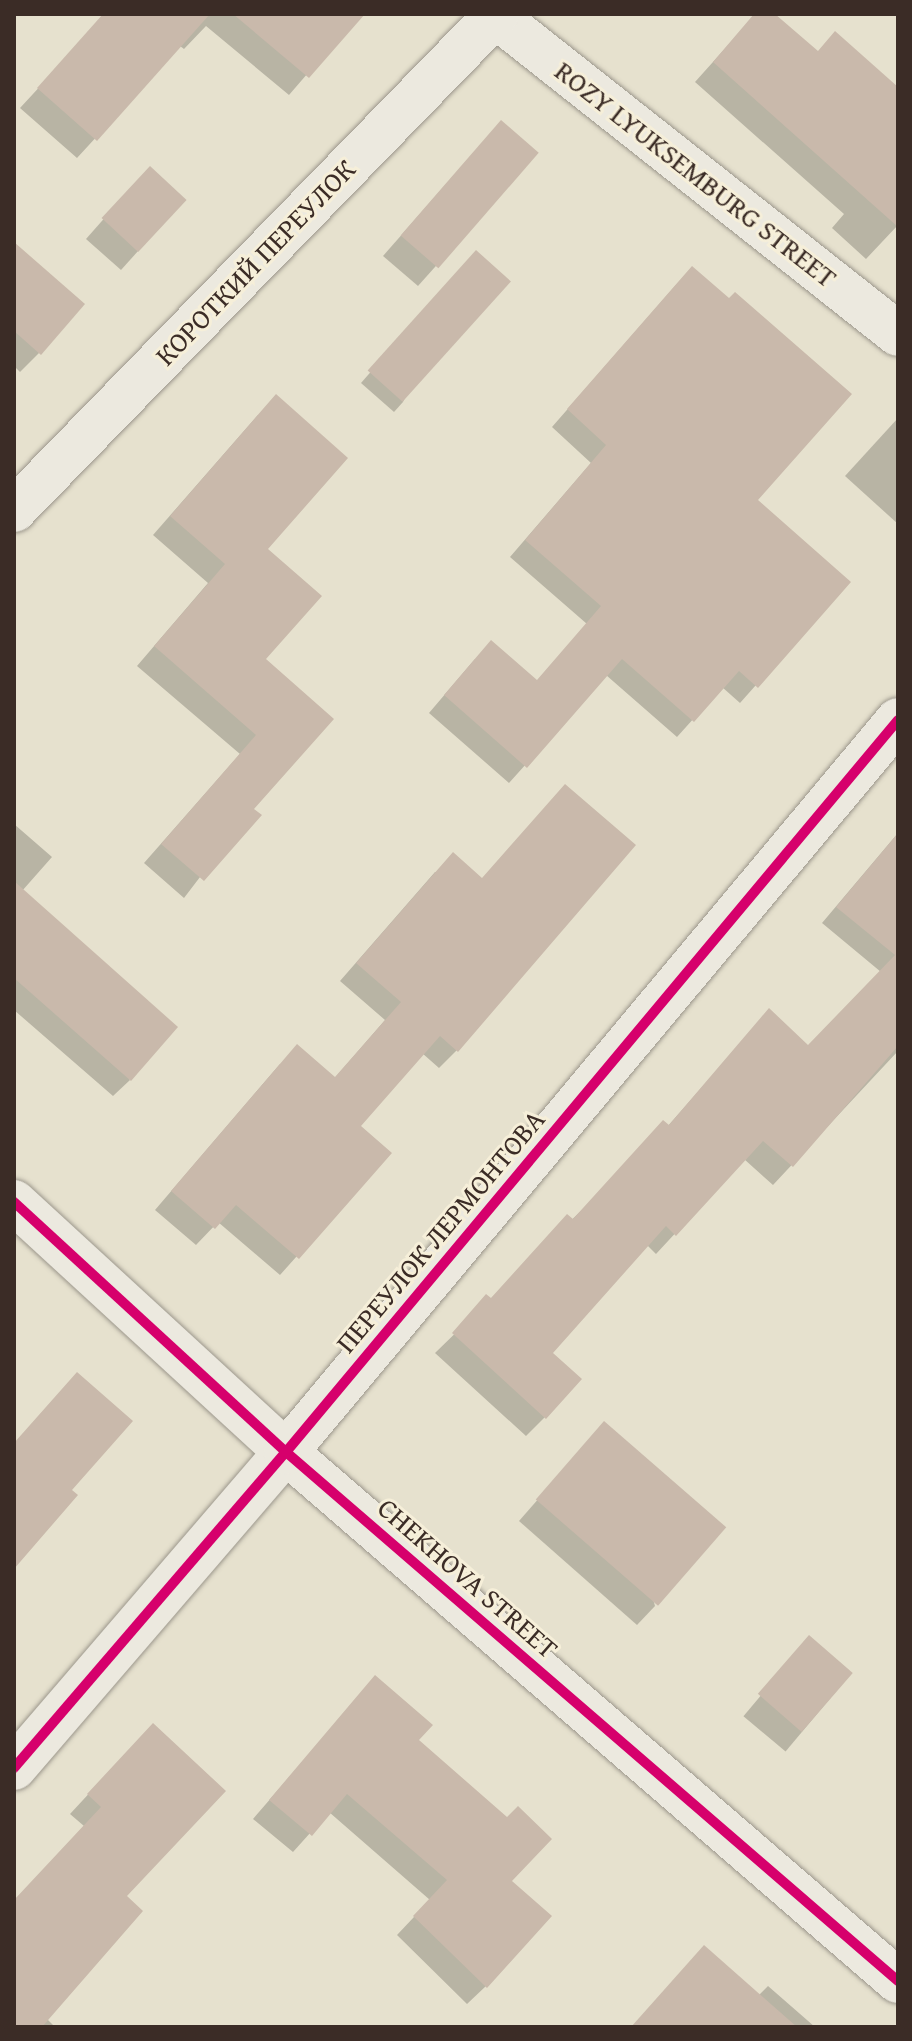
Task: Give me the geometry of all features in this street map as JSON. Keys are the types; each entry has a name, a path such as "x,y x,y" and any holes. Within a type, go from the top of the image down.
{"street":[{"name":"ROZY LYUKSEMBURG STREET","path":"495,15 898,334"},
{"name":"КОРОТКИЙ ПЕРЕУЛОК","path":"14,510 495,15"},
{"name":"ПЕРЕУЛОК ЛЕРМОНТОВА","path":"14,1768 286,1452 898,720"},
{"name":"CHEKHOVA STREET","path":"14,1202 286,1452 898,1981"}],"building":[{"path":"103,14 210,14 97,141 37,88"},
{"path":"233,14 365,14 309,78"},
{"path":"754,14 775,14 818,51 835,31 898,87 898,227 713,62"},
{"path":"501,120 539,153 438,268 401,235"},
{"path":"150,166 187,200 138,252 102,218"},
{"path":"14,242 85,304 41,355 14,331"},
{"path":"476,250 511,281 403,402 368,370"},
{"path":"692,266 729,298 735,292 852,394 758,500 851,582 758,688 739,671 694,722 622,659 527,768 444,695 491,640 537,680 601,606 525,540 606,445 567,409"},
{"path":"276,394 348,458 268,549 322,596 266,659 334,719 254,809 262,815 204,881 161,844 256,735 154,646 225,564 170,516"},
{"path":"565,784 636,845 458,1052 440,1036 361,1126 392,1153 299,1259 236,1205 215,1229 171,1191 297,1044 335,1077 401,1002 356,963 453,852 482,878"},
{"path":"898,833 898,1046 793,1167 763,1141 676,1236 666,1226 553,1353 582,1379 546,1419 452,1333 486,1294 491,1298 567,1214 573,1219 663,1120 669,1125 769,1008 808,1045 895,955 836,907"},
{"path":"14,881 178,1027 131,1081 14,978"},
{"path":"77,1372 133,1421 72,1490 78,1495 14,1569 14,1443"},
{"path":"604,1421 726,1527 658,1606 536,1499"},
{"path":"809,1635 853,1673 802,1732 758,1694"},
{"path":"375,1675 433,1725 419,1740 507,1817 518,1806 552,1839 512,1881 552,1916 487,1988 413,1916 447,1880 347,1794 312,1836 269,1800"},
{"path":"153,1723 226,1791 127,1896 143,1911 42,2027 14,2027 14,1900 101,1807 87,1794"},
{"path":"704,1945 797,2027 631,2027"}],"cycle path":[{"path":"14,1768 286,1452 898,720"},
{"path":"14,1202 286,1452 898,1981"}]}
